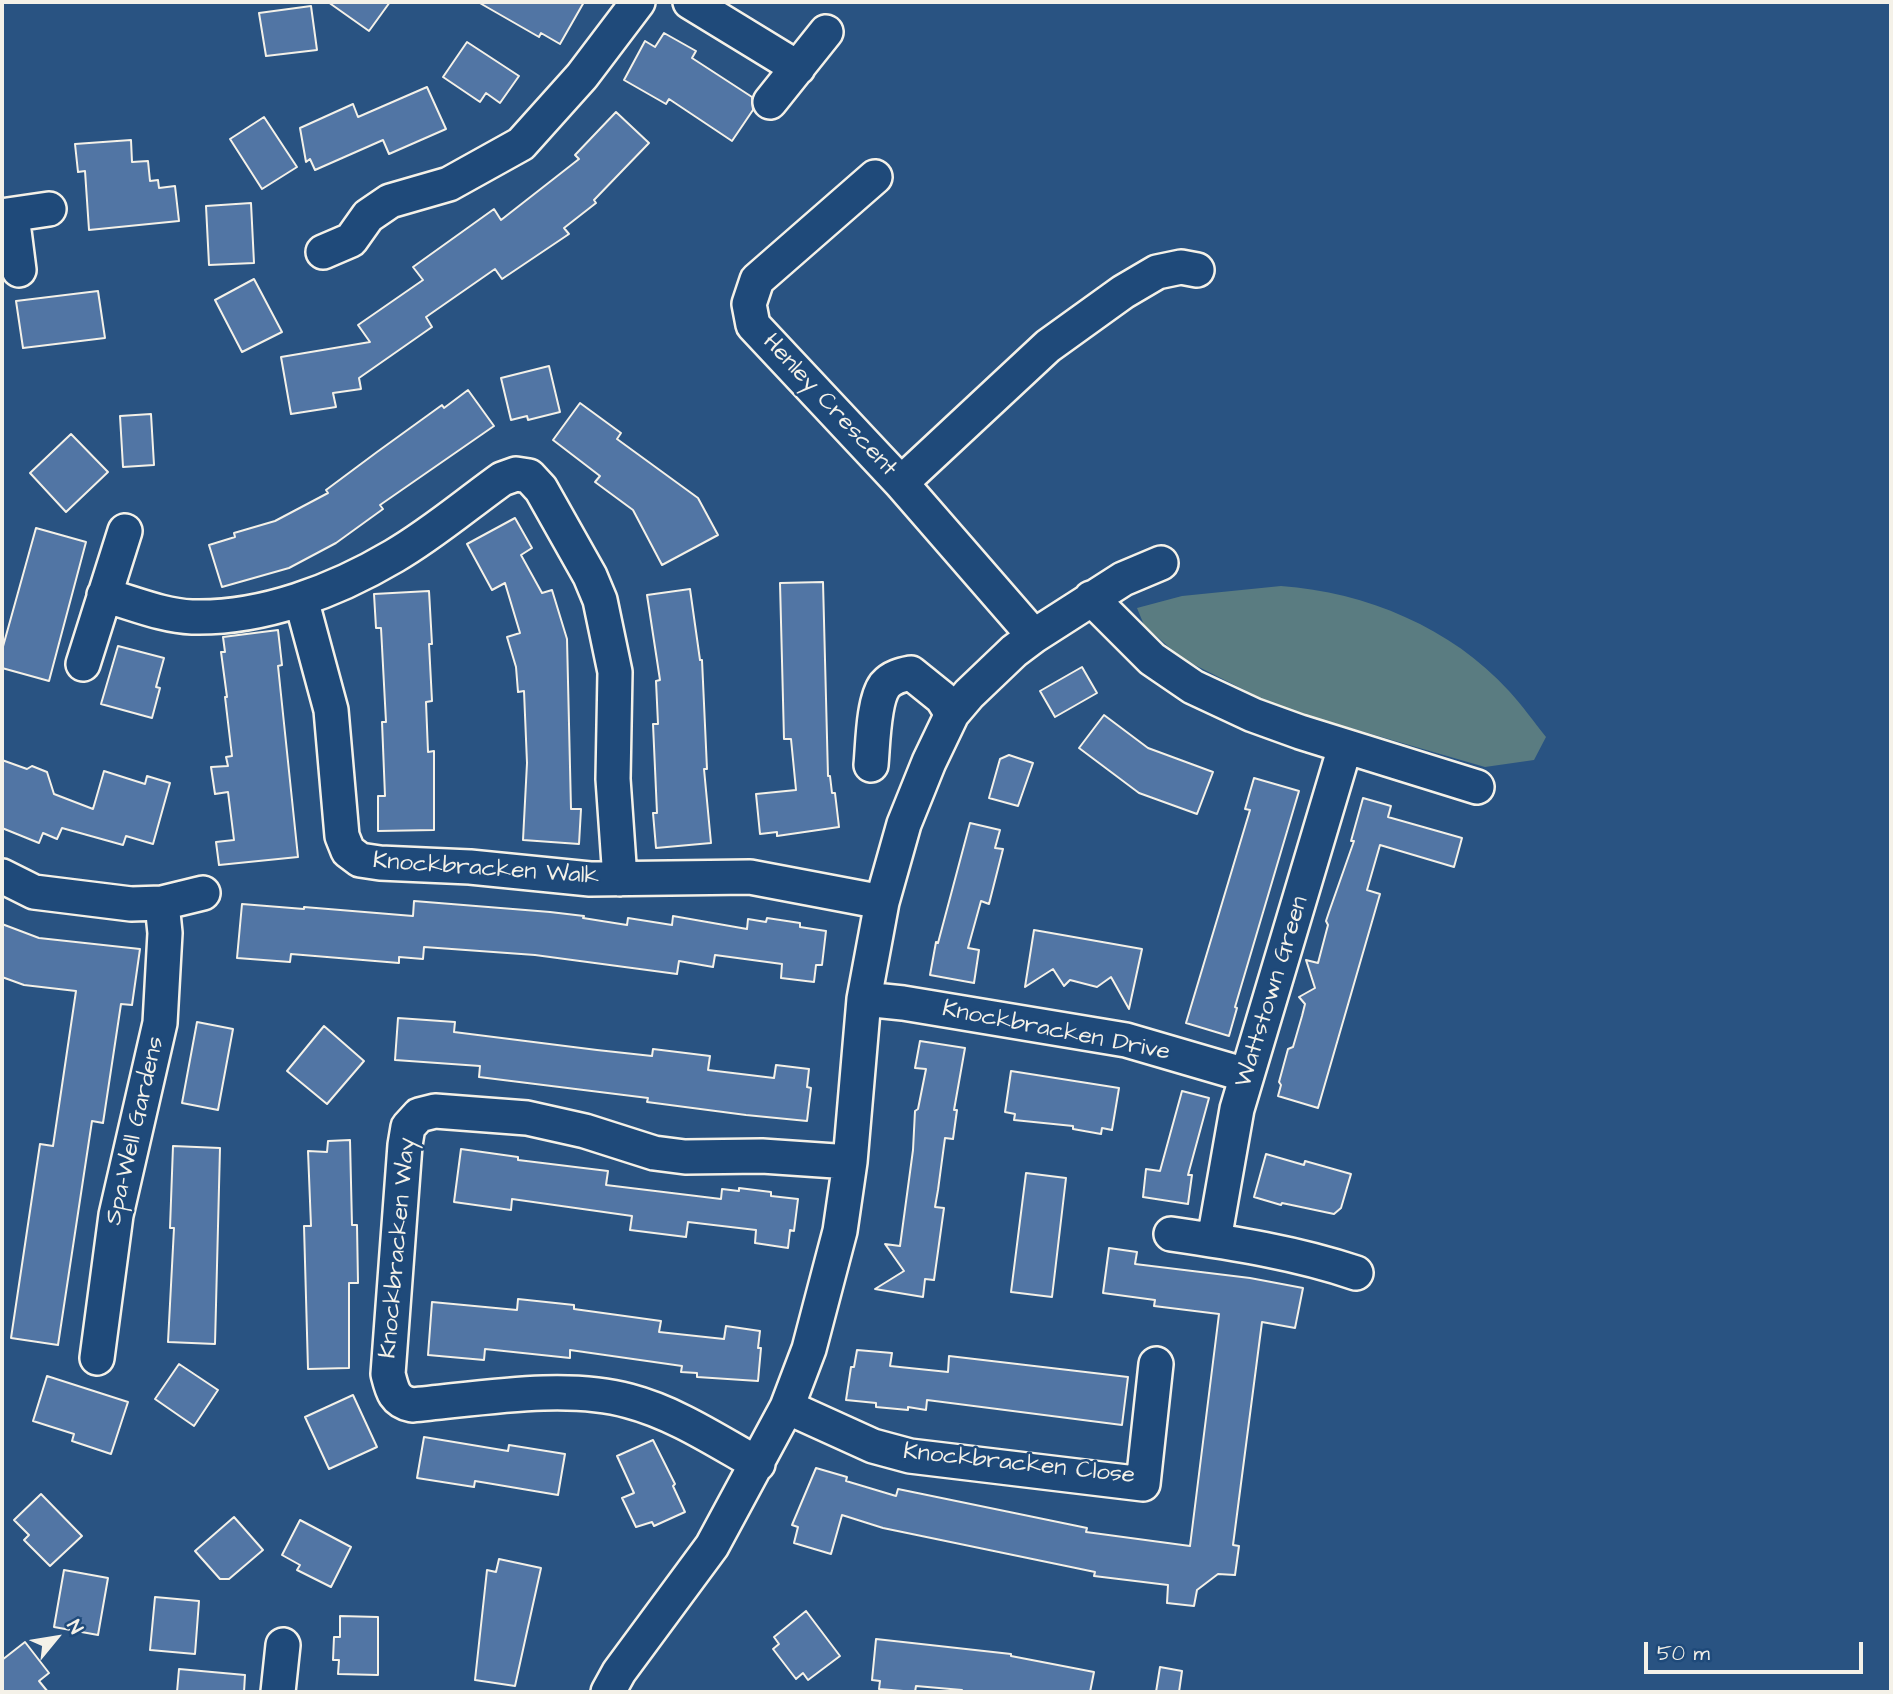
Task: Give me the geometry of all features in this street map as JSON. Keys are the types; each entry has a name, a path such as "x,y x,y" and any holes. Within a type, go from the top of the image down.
{"street":[{"path":"323,253 351,240 368,216 390,201 449,184 521,144 582,76 638,2"},
{"path":"690,2 798,68"},
{"path":"770,102 826,32"},
{"name":"Henley Crescent","path":"875,177 757,280 749,304 753,325 901,483 1034,636"},
{"path":"19,270 7,216 49,209"},
{"name":"Henley Crescent","path":"901,483 1048,346 1123,292 1157,272 1181,267 1197,270"},
{"path":"104,595 161,612 191,617 253,611 301,599 352,579 396,555 502,479 516,474 528,476 541,489 590,576 600,600 608,635 615,672 613,779 620,879"},
{"path":"83,664 125,531"},
{"path":"608,1692 712,1546 787,1407 808,1349 840,1231 850,1162 864,999 882,902 904,824 952,714 978,685 1034,636 1123,579 1161,563"},
{"path":"1091,598 1152,659 1193,687 1253,715 1345,747 1477,787"},
{"name":"Knockbracken Walk","path":"301,599 331,710 342,836 348,850 360,860 470,867 559,877 750,877 882,902"},
{"path":"871,765 877,710 884,687 896,676 911,673 942,698 952,714"},
{"name":"Wattstown Green","path":"1214,1240 1237,1108 1345,747"},
{"path":"2,876 34,892 131,904 162,903 203,893"},
{"name":"Spa-Well Gardens","path":"97,1357 116,1215 160,1023 164,933 162,903"},
{"name":"Knockbracken Drive","path":"864,999 1126,1040 1246,1075"},
{"name":"Knockbracken Way","path":"758,1464 674,1418 629,1401 579,1393 412,1405 402,1403 393,1394 388,1374 408,1127 419,1115 435,1111 527,1118 584,1131 654,1153 685,1157 762,1156 850,1162"},
{"path":"1171,1234 1214,1240 1328,1264 1356,1273"},
{"name":"Knockbracken Close","path":"787,1407 873,1446 910,1456 1143,1484 1156,1364"},
{"path":"278,1692 284,1645"}],"green space":[{"path":"1281,586 1344,596 1375,605 1406,617 1461,649 1509,691 1546,737 1534,760 1485,767 1278,707 1181,658 1144,625 1137,608 1182,596"}],"building":[{"path":"328,2 390,2 369,31"},
{"path":"478,2 584,2 560,44 541,33 539,37"},
{"path":"311,6 317,50 266,56 259,13"},
{"path":"664,33 696,51 692,58 752,97 753,110 732,141 669,99 666,104 624,80 645,41 655,47"},
{"path":"467,42 519,76 500,103 486,93 480,102 443,77"},
{"path":"427,87 446,129 389,154 383,140 315,170 310,159 306,162 300,128 353,104 358,117"},
{"path":"616,112 649,143 594,200 596,203 564,228 569,234 502,279 495,269 426,317 432,327 359,378 361,389 333,393 336,407 291,414 281,357 370,342 358,325 423,280 413,267 494,209 501,220 579,159 575,155"},
{"path":"264,117 297,167 262,189 230,139"},
{"path":"131,140 132,162 148,161 150,181 158,180 159,188 175,186 179,221 89,230 85,171 78,172 75,144"},
{"path":"251,203 254,263 209,265 206,206"},
{"path":"254,279 282,332 242,352 215,300"},
{"path":"98,291 105,338 23,348 16,301"},
{"path":"549,366 560,412 528,420 527,416 511,420 501,378"},
{"path":"468,390 494,426 380,505 383,509 336,543 289,568 222,587 209,545 235,537 234,533 275,521 328,493 326,490 377,452 442,405 444,408"},
{"path":"580,403 621,433 617,439 698,498 718,535 662,565 633,510 595,482 600,476 553,440"},
{"path":"151,414 154,465 123,467 120,416"},
{"path":"71,434 108,472 66,512 30,473"},
{"path":"515,518 532,548 521,555 542,593 552,590 567,639 571,809 581,809 579,844 523,840 527,763 524,691 518,692 516,667 507,637 520,633 505,583 492,590 467,544"},
{"path":"36,528 86,542 49,681 2,668 2,650"},
{"path":"823,582 828,776 832,793 835,793 839,827 777,836 777,832 760,834 756,794 796,790 791,739 784,739 780,583"},
{"path":"690,589 702,660 707,769 704,769 711,843 656,848 653,813 657,813 653,724 658,724 656,681 660,680 647,595"},
{"path":"429,591 432,701 426,702 428,752 434,751 434,830 378,831 378,796 385,796 382,722 386,722 381,628 376,628 374,594"},
{"path":"278,630 282,665 278,666 298,857 219,865 216,842 234,840 228,792 215,794 211,767 228,766 226,757 232,756 221,652 225,652 223,637"},
{"path":"118,646 164,658 156,687 160,688 152,718 101,704"},
{"path":"1082,667 1097,693 1055,717 1040,691"},
{"path":"1104,715 1148,748 1213,772 1197,814 1139,793 1079,748"},
{"path":"1009,755 1033,763 1018,806 989,798 1000,759"},
{"path":"2,760 27,769 32,766 47,772 54,794 93,809 104,771 145,784 147,776 170,783 153,844 126,836 123,845 62,828 57,839 43,833 39,843 2,828"},
{"path":"1254,778 1299,791 1235,1007 1237,1008 1229,1036 1186,1023 1250,810 1245,809"},
{"path":"1363,798 1391,806 1388,817 1462,838 1454,867 1380,845 1367,890 1380,894 1318,1108 1278,1096 1281,1085 1279,1082 1288,1049 1293,1047 1305,1004 1299,997 1315,988 1306,960 1318,963 1328,925 1326,921 1354,841 1351,841"},
{"path":"970,823 1000,830 995,848 1003,849 989,904 981,901 968,948 979,950 974,983 930,975 936,942 938,943"},
{"path":"414,901 550,912 627,925 628,918 672,925 673,916 747,929 748,919 766,922 767,918 800,923 800,927 826,931 822,965 816,965 814,982 781,978 782,964 715,955 713,967 679,961 677,974 535,955 424,947 423,959 399,957 399,963 291,954 290,962 237,958 242,904 413,916"},
{"path":"2,924 39,938 140,949 132,1005 121,1004 103,1123 92,1121 58,1345 11,1338 40,1144 53,1146 76,991 24,985 2,977"},
{"path":"1034,930 1142,949 1129,1009 1111,977 1097,987 1070,980 1064,986 1053,969 1025,987"},
{"path":"398,1018 455,1022 454,1032 597,1050 652,1056 653,1049 710,1056 708,1070 774,1078 776,1065 809,1069 807,1087 811,1088 807,1121 647,1102 648,1098 479,1077 480,1066 395,1060"},
{"path":"197,1022 233,1029 218,1110 182,1103"},
{"path":"324,1026 364,1061 327,1104 287,1071"},
{"path":"920,1041 965,1048 954,1110 957,1110 953,1139 945,1138 935,1207 944,1208 934,1280 925,1279 923,1297 875,1289 904,1271 885,1244 900,1246 913,1150 915,1111 918,1109 926,1069 915,1068"},
{"path":"1011,1071 1119,1088 1112,1130 1102,1128 1101,1134 1073,1129 1073,1126 1014,1120 1015,1114 1005,1112"},
{"path":"1182,1091 1209,1098 1188,1175 1192,1175 1188,1204 1143,1197 1146,1169 1160,1171"},
{"path":"350,1140 352,1225 357,1225 358,1283 349,1283 349,1368 308,1369 304,1226 311,1226 308,1151 327,1152 328,1141"},
{"path":"173,1146 220,1148 215,1344 168,1342 174,1228 170,1228"},
{"path":"461,1149 518,1157 518,1160 608,1171 606,1185 721,1199 722,1189 771,1192 771,1196 798,1199 794,1231 790,1230 788,1248 755,1243 756,1230 688,1222 686,1237 630,1230 632,1216 512,1199 511,1210 454,1202"},
{"path":"1266,1154 1304,1165 1305,1161 1351,1174 1341,1208 1334,1214 1282,1203 1281,1205 1254,1197"},
{"path":"1026,1173 1066,1178 1052,1297 1011,1292"},
{"path":"1109,1248 1137,1252 1135,1264 1250,1278 1303,1288 1295,1328 1262,1322 1233,1545 1239,1546 1235,1575 1218,1574 1197,1590 1194,1606 1167,1603 1168,1585 1094,1576 1095,1572 883,1528 842,1515 831,1554 794,1543 798,1527 792,1525 816,1468 847,1477 846,1481 896,1496 898,1489 1087,1528 1086,1532 1190,1546 1219,1314 1154,1306 1155,1300 1103,1293"},
{"path":"518,1299 574,1305 574,1309 661,1321 659,1332 724,1339 726,1326 760,1331 758,1381 697,1377 697,1373 681,1372 682,1366 570,1350 570,1358 485,1349 484,1360 428,1355 432,1302 517,1310"},
{"path":"857,1350 892,1353 890,1366 948,1372 949,1356 1128,1377 1122,1425 927,1400 926,1410 908,1407 908,1410 876,1407 876,1403 846,1400 851,1367 854,1367"},
{"path":"179,1364 218,1390 194,1426 155,1399"},
{"path":"47,1376 128,1402 111,1454 72,1441 74,1434 33,1421"},
{"path":"353,1395 377,1447 329,1469 305,1417"},
{"path":"424,1437 508,1451 509,1445 565,1454 558,1495 475,1481 474,1487 417,1478"},
{"path":"653,1440 675,1484 673,1486 685,1512 654,1526 652,1522 636,1527 622,1498 634,1493 617,1456"},
{"path":"41,1494 82,1536 50,1566 24,1540 29,1535 14,1520"},
{"path":"234,1517 263,1550 229,1579 220,1579 195,1551"},
{"path":"300,1520 351,1547 331,1587 297,1570 300,1565 282,1555"},
{"path":"499,1559 541,1568 515,1686 475,1680 487,1570 496,1572"},
{"path":"64,1570 108,1578 98,1635 54,1627"},
{"path":"155,1597 199,1601 195,1654 150,1650"},
{"path":"806,1611 840,1656 808,1680 803,1673 796,1679 773,1649 779,1644 774,1637"},
{"path":"340,1616 378,1617 378,1675 338,1674 339,1660 333,1660 334,1637 340,1637"},
{"path":"876,1639 1011,1654 1094,1672 1090,1692 962,1692 916,1686 915,1692 879,1689 880,1681 872,1680"},
{"path":"25,1642 49,1673 39,1681 48,1692 2,1692 2,1660"},
{"path":"1160,1667 1182,1671 1179,1692 1156,1692"},
{"path":"179,1669 245,1675 244,1692 177,1692"}]}
